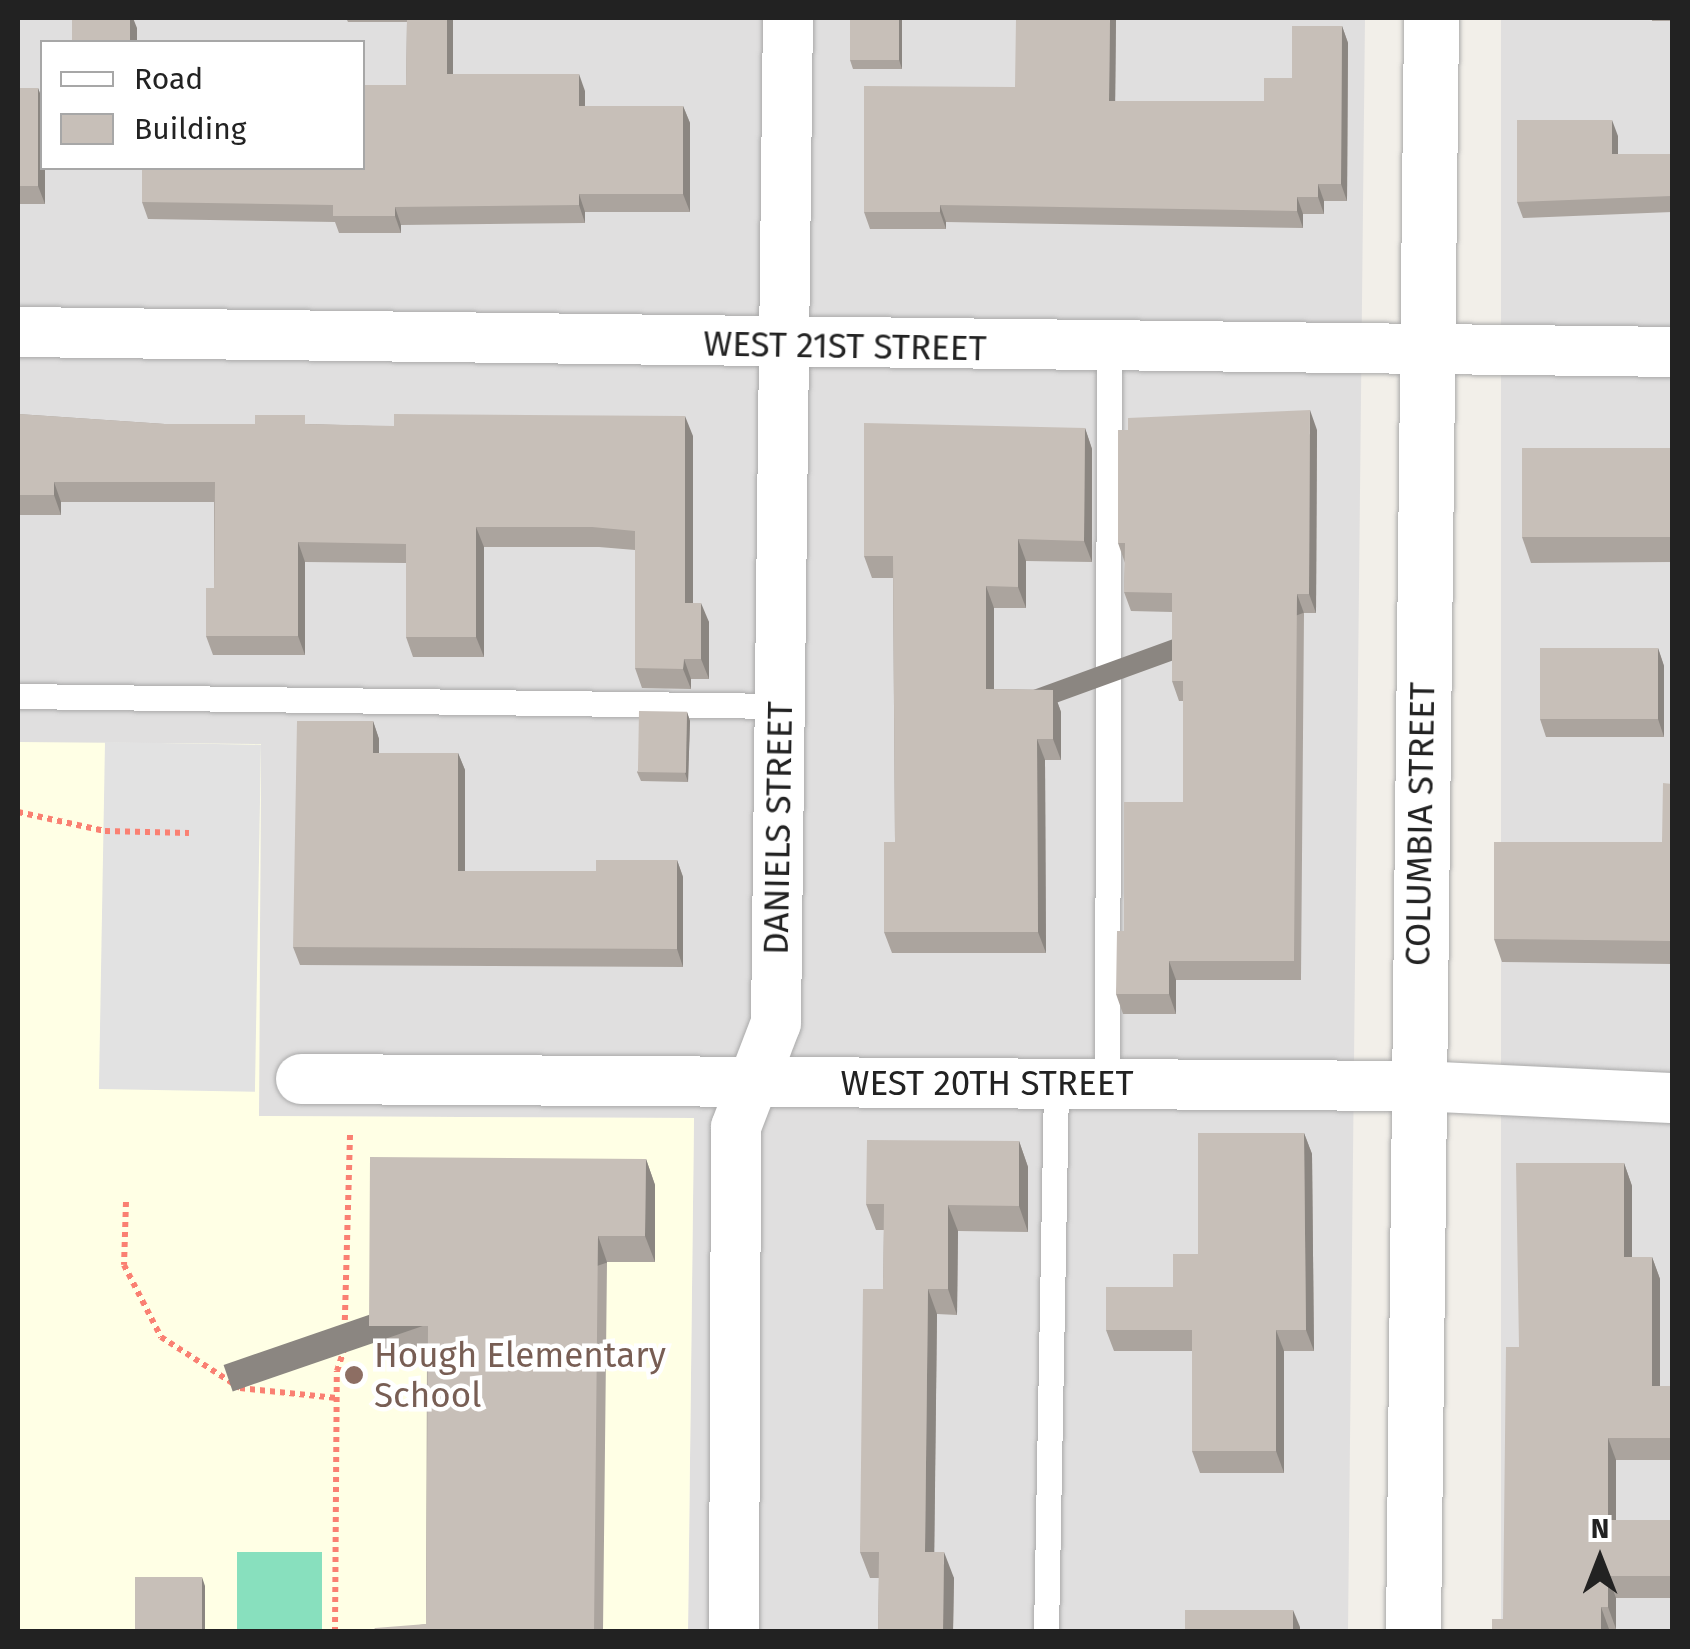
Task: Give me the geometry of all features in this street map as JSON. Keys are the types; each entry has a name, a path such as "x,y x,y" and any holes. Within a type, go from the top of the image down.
{"street":[{"name":"DANIELS STREET","path":"734,1632 736,1128 776,1023 781,346 788,18"},
{"name":"COLUMBIA STREET","path":"1413,1632 1431,18"},
{"name":"WEST 21ST STREET","path":"18,332 781,346 1672,352"},
{"name":"WEST 20TH STREET","path":"300,1078 1417,1086 1672,1098"}],"lane":[{"path":"1106,1084 1110,349"},
{"path":"18,696 780,706"},
{"path":"1046,1632 1056,1084"}],"path":[{"path":"18,812 105,831 190,833"},
{"path":"335,1632 336,1398 344,1350 350,1124"},
{"path":"126,1202 124,1266 161,1337 240,1388 336,1398"}],"shaded area":[{"path":"18,18 1365,18 1348,1631 688,1631 694,1118 259,1116 261,744 18,743"},
{"path":"1501,18 1672,18 1672,1632 1501,1632"},
{"name":"Hough Elementary School","path":"18,742 261,744 259,1116 694,1118 688,1631 18,1631"},
{"path":"105,742 261,745 255,1092 99,1089"}],"green space":[{"path":"237,1552 322,1552 322,1631 237,1631"}],"building":[{"path":"72,18 130,18 130,40 72,40"},
{"path":"407,18 447,18 447,74 579,74 579,106 683,106 683,194 579,194 579,205 395,207 395,216 333,216 333,205 142,202 142,170 365,170 365,85 406,85"},
{"path":"850,18 899,18 899,60 850,60"},
{"path":"1016,18 1110,18 1109,101 1264,101 1264,78 1292,78 1292,26 1342,26 1341,184 1318,184 1318,197 1297,197 1297,211 940,205 940,212 864,212 864,86 1015,87"},
{"path":"18,88 38,88 38,186 18,186"},
{"path":"1517,120 1612,120 1612,154 1671,154 1671,196 1517,202"},
{"path":"1310,410 1309,594 1297,594 1294,961 1169,961 1169,994 1116,994 1117,931 1124,931 1124,802 1183,802 1183,681 1172,681 1172,593 1124,592 1125,543 1118,543 1118,430 1128,430 1128,418"},
{"path":"18,414 165,424 255,424 255,415 305,415 305,424 394,426 394,414 685,416 685,603 701,603 701,659 684,659 683,669 635,668 635,531 592,527 476,527 476,637 406,637 406,544 298,542 298,636 206,636 206,588 214,588 215,482 54,482 54,495 18,495"},
{"path":"864,423 1085,428 1084,541 1018,539 1018,587 986,586 986,689 1053,690 1053,739 1037,739 1038,932 884,932 884,842 895,842 893,556 864,556"},
{"path":"1522,448 1672,448 1672,537 1522,537"},
{"path":"1540,648 1658,648 1658,719 1540,719"},
{"path":"639,711 687,712 686,773 638,772"},
{"path":"297,721 373,721 373,753 458,753 458,871 596,871 596,860 677,860 677,949 293,947"},
{"path":"1663,783 1672,784 1672,941 1494,939 1494,842 1662,842"},
{"path":"1198,1133 1304,1133 1306,1330 1276,1330 1276,1451 1192,1451 1192,1330 1106,1330 1106,1287 1173,1287 1173,1254 1198,1254"},
{"path":"867,1140 1019,1141 1019,1206 948,1205 948,1289 928,1289 925,1552 944,1552 943,1632 878,1632 879,1552 860,1552 863,1289 883,1289 884,1204 866,1204"},
{"path":"370,1157 646,1159 645,1236 598,1236 594,1632 372,1632 375,1628 426,1624 428,1326 369,1326"},
{"path":"1516,1163 1624,1163 1624,1257 1652,1257 1652,1386 1672,1386 1672,1438 1608,1438 1608,1520 1672,1520 1672,1576 1608,1576 1608,1607 1601,1607 1601,1632 1492,1632 1492,1619 1503,1619 1506,1347 1519,1347"},
{"path":"135,1577 202,1577 202,1632 135,1632"},
{"path":"1185,1610 1293,1610 1293,1632 1185,1632"}],"place":[{"name":"Hough Elementary School","path":"354,1375"}]}
